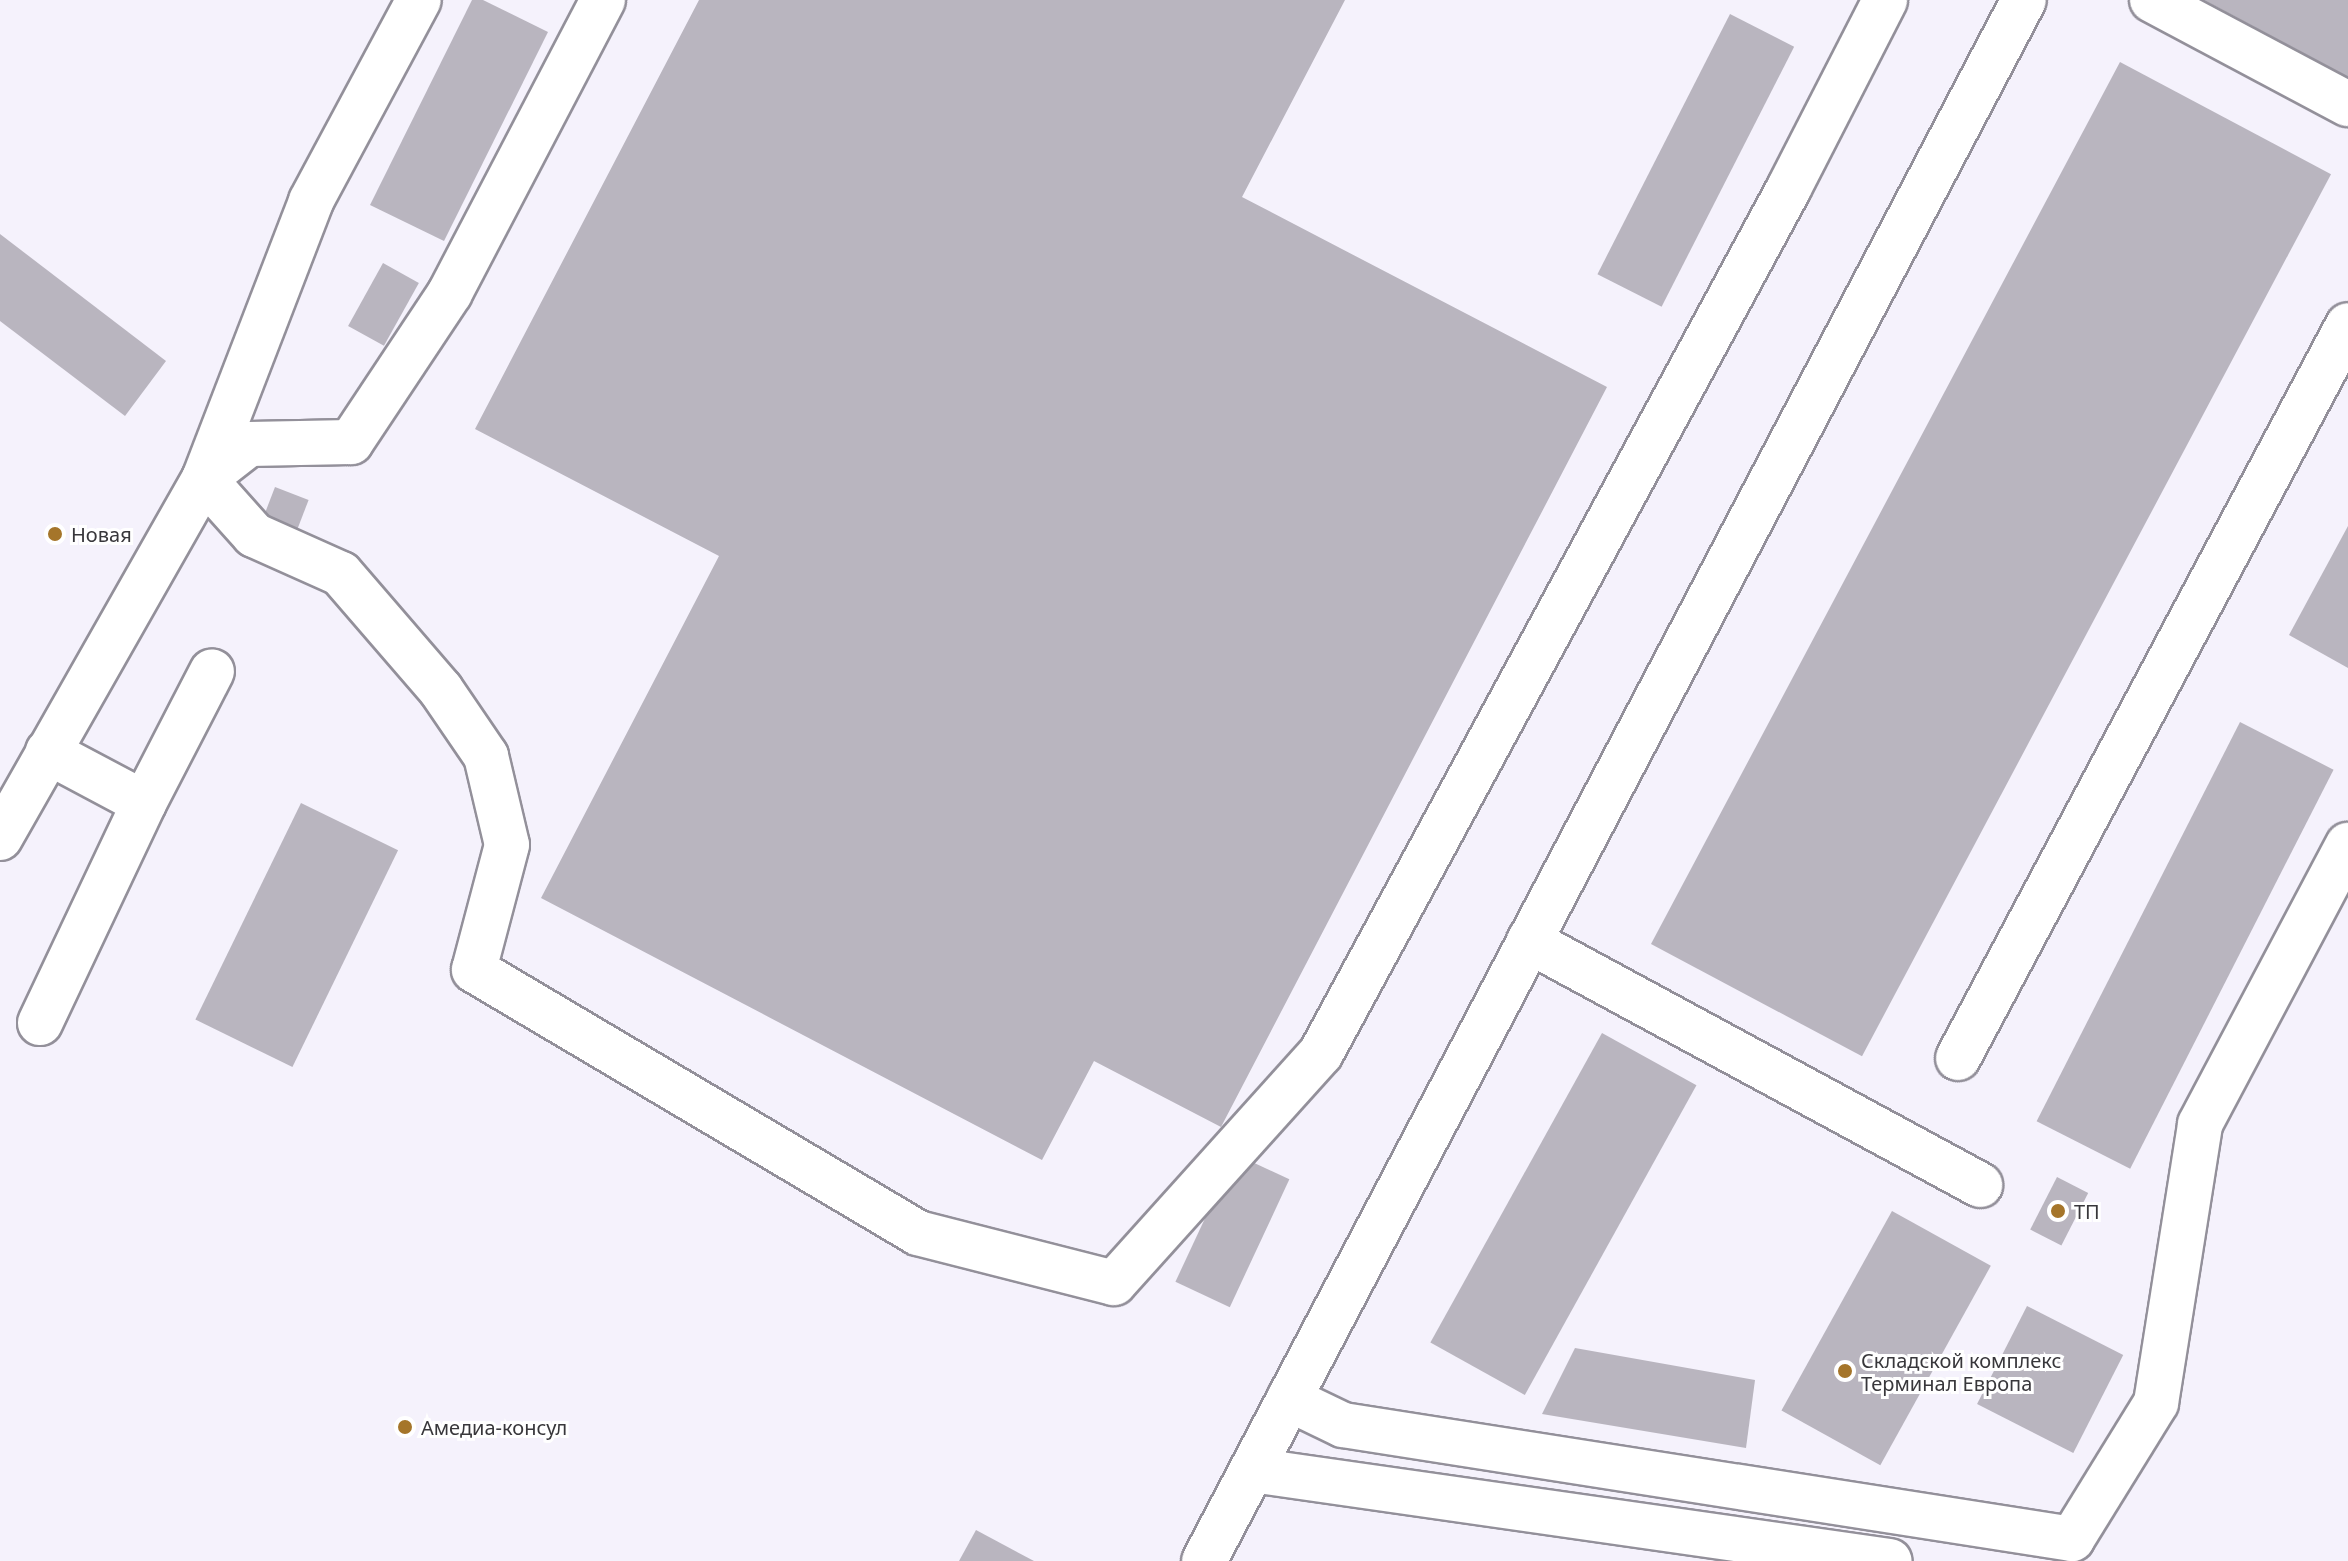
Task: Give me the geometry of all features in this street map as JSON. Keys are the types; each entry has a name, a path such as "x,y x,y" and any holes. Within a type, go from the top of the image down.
{"street":[{"path":"0,838 204,479 311,201 419,0"},
{"path":"204,479 249,444 351,442 450,293 603,0"},
{"path":"204,479 254,535 341,574 441,690 486,756 507,845 474,970 918,1233 1114,1283 1321,1053 1789,188 1885,0"},
{"path":"1204,1561 2024,0"},
{"path":"2152,0 2348,104"},
{"path":"1958,1058 2348,325"},
{"path":"40,1023 144,803 212,671"},
{"path":"48,752 144,803"},
{"path":"1289,1399 1343,1425 2072,1539 2156,1403 2200,1124 2348,845"},
{"path":"1529,941 1980,1185"},
{"path":"1252,1470 1890,1561"}],"building":[{"path":"472,0 483,0 548,32 444,241 370,205"},
{"path":"699,0 1345,0 1242,197 1607,387 1221,1127 1094,1061 1042,1160 541,898 719,556 475,429"},
{"path":"2204,0 2348,0 2348,77"},
{"path":"1730,14 1794,47 1662,307 1597,274"},
{"path":"2120,62 2331,174 1862,1056 1651,944"},
{"path":"0,234 166,361 125,416 0,321"},
{"path":"383,263 419,283 384,346 348,326"},
{"path":"275,487 309,500 297,531 263,518"},
{"path":"2348,526 2348,668 2289,635"},
{"path":"2240,722 2334,770 2130,1169 2037,1121"},
{"path":"301,803 398,850 292,1067 195,1020"},
{"path":"1602,1033 1696,1085 1525,1395 1430,1343"},
{"path":"1235,1154 1289,1179 1230,1307 1175,1282"},
{"name":"ТП","path":"2057,1177 2088,1193 2061,1245 2030,1230"},
{"path":"1892,1211 1991,1266 1880,1465 1781,1410"},
{"path":"2027,1306 2123,1355 2073,1453 1977,1404"},
{"path":"1575,1348 1755,1380 1746,1448 1542,1414"},
{"path":"976,1530 1034,1561 959,1561"}],"place":[{"name":"Новая","path":"55,534"},
{"name":"ТП","path":"2058,1211"},
{"name":"Складской комплекс Терминал Европа","path":"1845,1371"},
{"name":"Амедиа-консул","path":"405,1427"}]}
